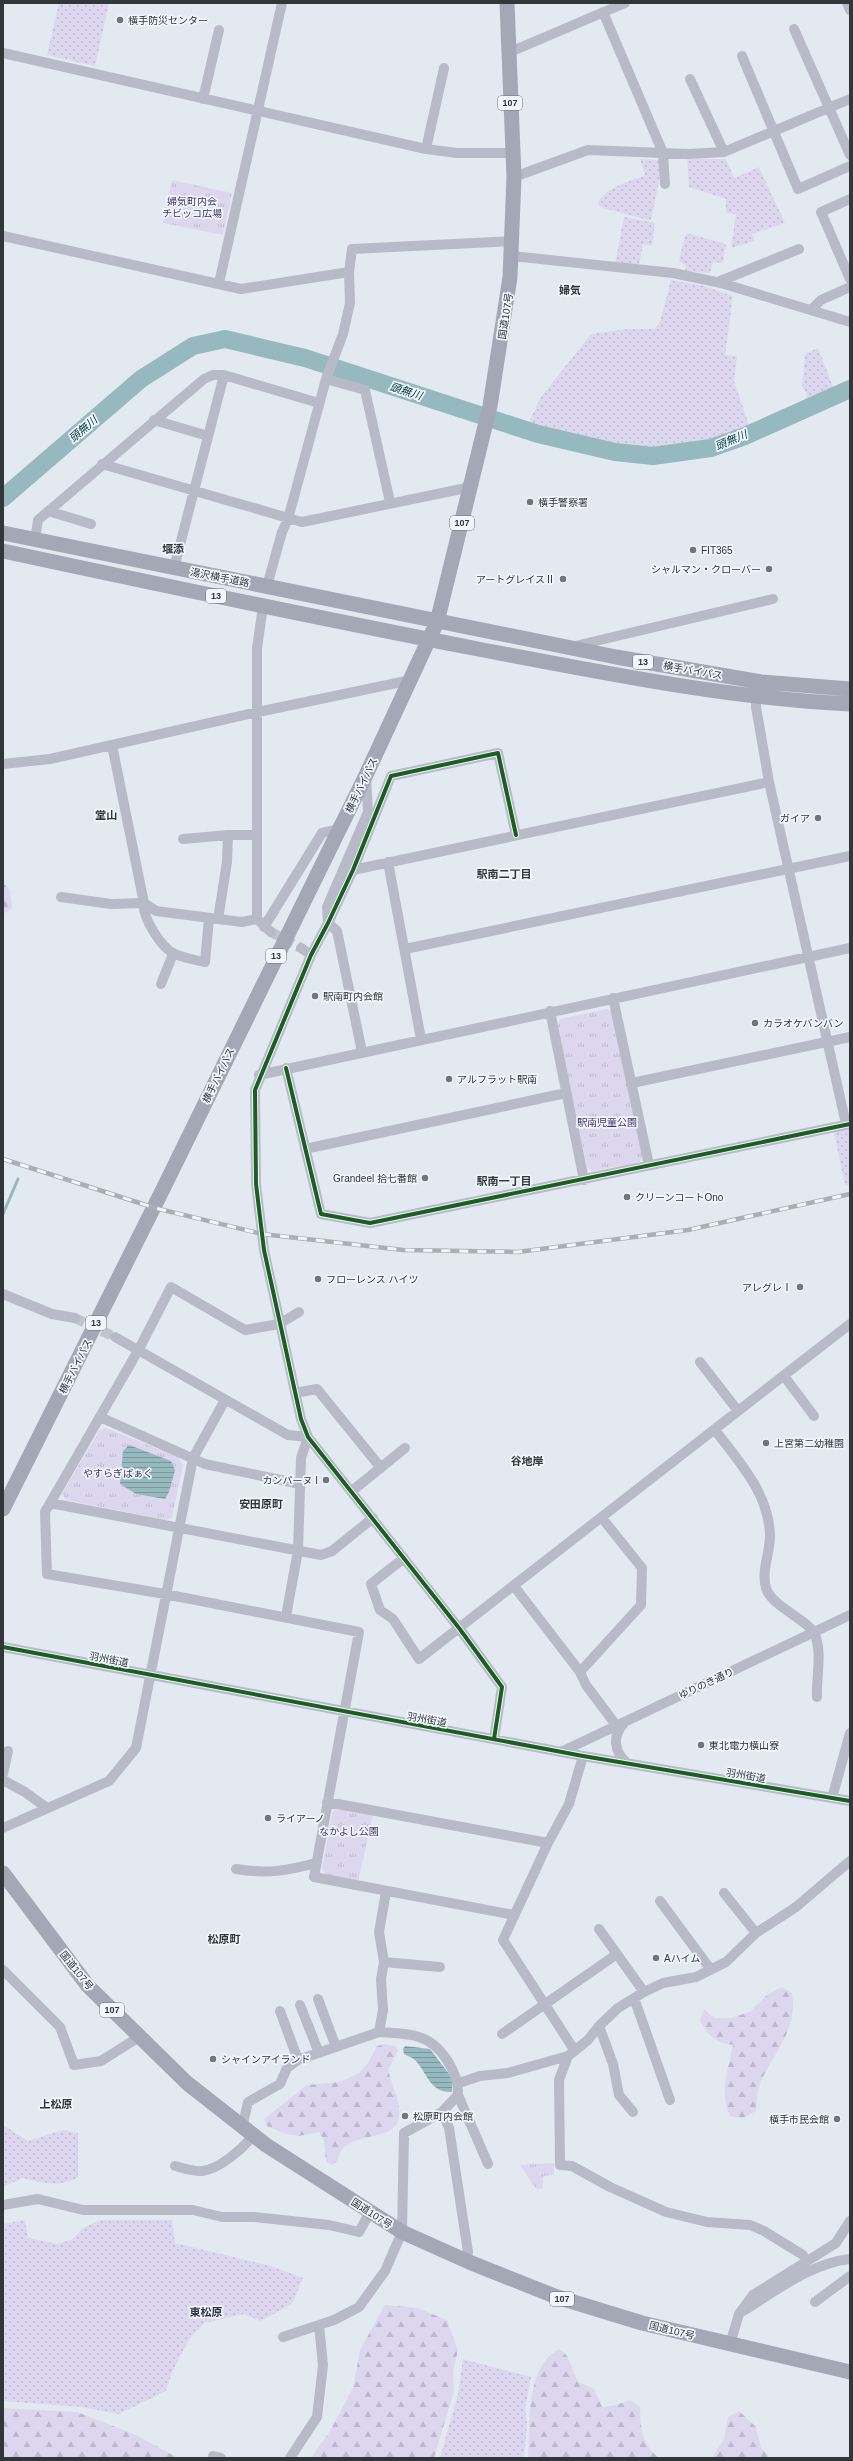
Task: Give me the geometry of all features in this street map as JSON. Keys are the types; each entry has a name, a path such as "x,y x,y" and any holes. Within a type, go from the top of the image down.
{"highway":[{"name":"国道107号","path":"437,622 490,406 512,256 514,178 507,3"},
{"name":"湯沢横手道路","path":"3,533 437,622"},
{"name":"湯沢横手道路","path":"3,552 429,640"},
{"name":"横手バイパス","path":"3,1509 143,1230 366,776 437,622 568,648 761,682 850,689"},
{"name":"横手バイパス","path":"429,640 616,676 756,697 850,704"},
{"name":"国道107号","path":"3,1873 88,1986 187,2083 248,2132 402,2232 465,2260 557,2297 642,2323 850,2372"}],"street":[{"path":"218,283 281,3"},
{"path":"508,53 625,3"},
{"path":"847,3 850,10"},
{"path":"603,12 663,153 665,184"},
{"path":"794,29 850,155"},
{"path":"203,99 219,30"},
{"path":"3,53 426,149 458,153 512,153"},
{"path":"742,56 798,189 850,166"},
{"path":"426,149 444,68"},
{"path":"690,79 724,152"},
{"path":"514,178 588,150 689,154 724,152 850,99"},
{"path":"850,199 821,212 850,279"},
{"path":"3,236 241,289 349,272"},
{"path":"267,586 282,532 288,519 319,403 343,334 350,303 349,272 352,249 513,241"},
{"path":"718,282 799,249"},
{"path":"512,256 674,273 718,282 850,322"},
{"path":"811,310 820,300 850,287"},
{"path":"329,371 365,390 390,502"},
{"path":"35,540 38,520 154,420 204,380 213,375 224,375 319,403"},
{"path":"174,568 224,375"},
{"path":"154,420 208,436"},
{"path":"102,464 302,522 390,502 471,487"},
{"path":"48,511 91,524"},
{"path":"568,648 773,599"},
{"path":"263,606 257,648 257,919 267,930 322,833 340,829"},
{"path":"3,764 50,759 258,712 411,680"},
{"path":"286,1068 321,1214 370,1223 584,1180 848,1124 769,782 756,707 756,697"},
{"path":"112,745 144,903 143,910 157,938 173,954 205,962 213,918 227,862 228,835"},
{"path":"494,1739 502,1687 459,1628 308,1437 301,1419 264,1250 256,1184 253,1105 259,1075 311,955 328,923 352,870 391,776 498,753 516,835"},
{"path":"362,1052 337,931 328,923 327,906 368,812 366,776"},
{"path":"352,870 769,782"},
{"path":"183,839 228,835 258,835"},
{"path":"405,949 850,856"},
{"path":"388,862 421,1039"},
{"path":"61,897 111,904 144,903 156,911 242,922 257,919"},
{"path":"301,948 311,955"},
{"path":"259,1075 550,1011 850,948"},
{"path":"161,984 173,954"},
{"path":"613,998 649,1165"},
{"path":"550,1011 584,1180"},
{"path":"632,1083 850,1037"},
{"path":"305,1149 566,1094"},
{"path":"299,1312 279,1324 245,1330 171,1287 139,1349 45,1512 46,1574 286,1616 359,1632 343,1711 314,1877 386,1892 514,1915"},
{"path":"3,1294 52,1314 75,1318"},
{"path":"404,1558 371,1584 380,1610 393,1619 419,1659 850,1324"},
{"path":"115,1337 139,1349 288,1435 308,1437"},
{"path":"700,1362 738,1412"},
{"path":"784,1376 814,1416"},
{"path":"295,1393 317,1389 381,1468"},
{"path":"3,1828 109,1780 136,1748 165,1594 193,1458 225,1400"},
{"path":"100,1417 205,1464 300,1484"},
{"path":"714,1430 756,1485 761,1497 770,1537 765,1577 766,1588 770,1595 788,1612 808,1625 814,1632 817,1648 817,1696"},
{"path":"286,1616 298,1551 301,1458 308,1437"},
{"path":"352,1491 405,1448"},
{"path":"50,1503 321,1555 332,1551 373,1518"},
{"path":"580,1672 641,1605 642,1568 602,1518"},
{"path":"514,1586 580,1672 586,1685 616,1726"},
{"name":"ゆりのき通り","path":"561,1752 850,1616"},
{"name":"羽州街道","path":"3,1647 561,1752 850,1801"},
{"path":"627,1720 616,1733 615,1740 618,1753 627,1763"},
{"path":"832,1798 850,1733"},
{"path":"3,1774 8,1751"},
{"path":"572,2053 545,2004 503,1940 548,1843 570,1804 583,1756"},
{"path":"3,1780 47,1808"},
{"path":"327,1802 548,1843"},
{"path":"459,2083 480,2076 508,2072 572,2053 588,2040 599,2026 618,2008 644,1992 663,1984 696,1976 726,1962 756,1933 796,1907 850,1861"},
{"path":"236,1869 261,1873 284,1872 316,1863"},
{"path":"379,2032 383,2010 382,1979 384,1962 379,1932 386,1892"},
{"path":"724,1893 756,1933"},
{"path":"660,1901 711,1970"},
{"path":"599,1928 644,1992"},
{"path":"502,2034 617,1954"},
{"path":"384,1962 440,1967"},
{"path":"3,1970 60,2028 74,2065 101,2061 139,2037"},
{"path":"634,1998 670,2100"},
{"path":"318,1999 336,2047"},
{"path":"300,2005 319,2053"},
{"path":"280,2011 298,2060"},
{"path":"599,2026 613,2064 619,2095 634,2112"},
{"path":"175,2166 202,2171 212,2168 240,2152 248,2132 248,2102 280,2084 287,2068 298,2060 379,2032 421,2037 443,2056 454,2072 459,2083 458,2095 488,2164"},
{"path":"572,2053 559,2080 560,2165 572,2166 610,2187 666,2212 707,2222 750,2225 764,2231 803,2255"},
{"path":"283,2337 318,2325 359,2306 385,2271 402,2232 404,2133 442,2112 458,2095"},
{"path":"442,2112 449,2128 468,2252 465,2260"},
{"path":"3,2206 38,2199 83,2210 193,2210 222,2217 254,2217 329,2225 359,2232 370,2212"},
{"path":"730,2344 739,2314 752,2295 836,2243 850,2222"},
{"path":"739,2314 814,2266 850,2259"},
{"path":"815,2302 850,2276"},
{"path":"290,2458 317,2417 323,2365 318,2325"}],"green space":[{"path":"59,3 109,3 95,66 47,55"},
{"path":"640,159 660,160 660,176 651,221 600,207 598,204 601,198 611,189 645,175"},
{"path":"687,159 726,159 734,178 759,167 785,223 752,234 755,241 731,248 736,214 726,213 726,199 689,187"},
{"name":"婦気町内会 チビッコ広場","path":"172,180 232,193 223,235 163,223"},
{"path":"624,217 655,223 652,246 643,244 639,265 615,264"},
{"path":"686,233 726,244 723,263 713,262 710,273 685,271 686,266 679,260"},
{"path":"671,280 704,286 733,296 725,355 737,356 734,381 750,428 716,442 634,450 604,446 535,429 528,425 541,397 591,334 628,329 654,329 660,322"},
{"path":"818,348 834,389 806,404 807,394 802,386 805,354"},
{"path":"3,883 10,890 12,908 3,914"},
{"name":"駅南児童公園","path":"607,1009 613,1013 644,1155 639,1162 593,1171 587,1167 557,1025 560,1019"},
{"path":"850,1129 850,1185 845,1186 834,1133"},
{"name":"やすらぎぱぁく","path":"106,1428 178,1457 183,1465 172,1517 167,1520 66,1500 62,1494 99,1431"},
{"name":"なかよし公園","path":"339,1807 373,1815 358,1882 326,1875 322,1868 333,1811"},
{"path":"782,1987 792,1993 792,2018 784,2040 760,2083 756,2111 743,2118 730,2116 725,2098 725,2090 733,2045 722,2043 709,2035 700,2021 704,2009 714,2018 730,2018 750,2012 767,1995"},
{"path":"383,2044 396,2046 398,2051 388,2070 399,2109 396,2124 390,2130 350,2143 342,2150 338,2160 332,2165 326,2162 324,2140 319,2132 299,2136 286,2134 267,2126 264,2119 307,2085 340,2082 359,2073 368,2063 377,2046"},
{"path":"3,2125 28,2141 63,2130 78,2133 78,2177 64,2182 51,2184 23,2178 3,2187"},
{"path":"554,2163 554,2175 543,2176 543,2189 536,2189 520,2165"},
{"path":"25,2220 28,2238 58,2244 73,2239 83,2228 100,2220 172,2220 175,2243 271,2266 303,2278 292,2304 261,2321 243,2314 205,2323 190,2338 172,2372 166,2391 119,2414 82,2407 3,2401 3,2224"},
{"path":"385,2305 417,2308 447,2320 458,2350 453,2371 454,2391 434,2458 311,2458 330,2431 353,2388 360,2350"},
{"path":"559,2349 567,2356 578,2382 594,2389 602,2407 616,2405 630,2400 640,2407 642,2429 645,2441 659,2458 528,2458 530,2414 535,2383 540,2370 548,2358"},
{"path":"463,2359 531,2377 525,2408 527,2425 524,2458 440,2458 458,2394"},
{"path":"3,2408 77,2412 136,2435 178,2458 3,2458"},
{"path":"739,2411 756,2427 761,2448 770,2458 712,2458 724,2439 728,2417"}],"water":[{"path":"129,1445 171,1461 175,1470 169,1492 165,1499 136,1494 120,1484 123,1451"},
{"path":"405,2046 430,2049 452,2078 452,2092 439,2089 434,2086 415,2060 404,2054 403,2049"}],"waterway":[{"name":"頭無川","path":"3,498 141,379 193,346 225,339 305,358 538,434 615,452 653,456 711,448 745,436 850,389"},
{"path":"3,1214 18,1179"}],"tunnel":[{"path":"271,932 301,948"},
{"path":"75,1318 115,1337"}],"railway":[{"path":"3,1159 155,1208 262,1234 403,1250 518,1252 688,1230 850,1194"}],"cycle path":[{"path":"494,1739 502,1687 459,1628 308,1437 301,1419 264,1250 256,1184 255,1090 311,955 353,870 391,776 498,753 516,835"},
{"path":"286,1068 321,1214 370,1223 850,1124"},
{"path":"3,1647 583,1756 850,1801"}],"place":[{"name":"横手防災センター","path":"120,20"},
{"name":"横手警察署","path":"530,502"},
{"name":"FIT365","path":"693,550"},
{"name":"シャルマン・クローバー","path":"769,569"},
{"name":"アートグレイスⅡ","path":"563,579"},
{"name":"ガイア","path":"818,818"},
{"name":"駅南町内会館","path":"315,996"},
{"name":"カラオケバンバン","path":"755,1023"},
{"name":"アルフラット駅南","path":"449,1079"},
{"name":"Grandeel 拾七番館","path":"425,1178"},
{"name":"クリーンコートOno","path":"627,1197"},
{"name":"フローレンス ハイツ","path":"318,1279"},
{"name":"アレグレⅠ","path":"800,1287"},
{"name":"上宮第二幼稚園","path":"766,1443"},
{"name":"カンパーヌ I","path":"326,1480"},
{"name":"東北電力横山寮","path":"701,1745"},
{"name":"ライアーノ","path":"268,1818"},
{"name":"Aハイム","path":"656,1958"},
{"name":"シャインアイランド","path":"213,2059"},
{"name":"松原町内会館","path":"405,2116"},
{"name":"横手市民会館","path":"837,2119"}],"district":[{"name":"婦気","path":"570,290"},
{"name":"堰添","path":"173,549"},
{"name":"堂山","path":"106,815"},
{"name":"駅南二丁目","path":"504,874"},
{"name":"駅南一丁目","path":"504,1181"},
{"name":"谷地岸","path":"527,1461"},
{"name":"安田原町","path":"261,1504"},
{"name":"松原町","path":"224,1939"},
{"name":"上松原","path":"56,2104"},
{"name":"東松原","path":"206,2312"}]}
